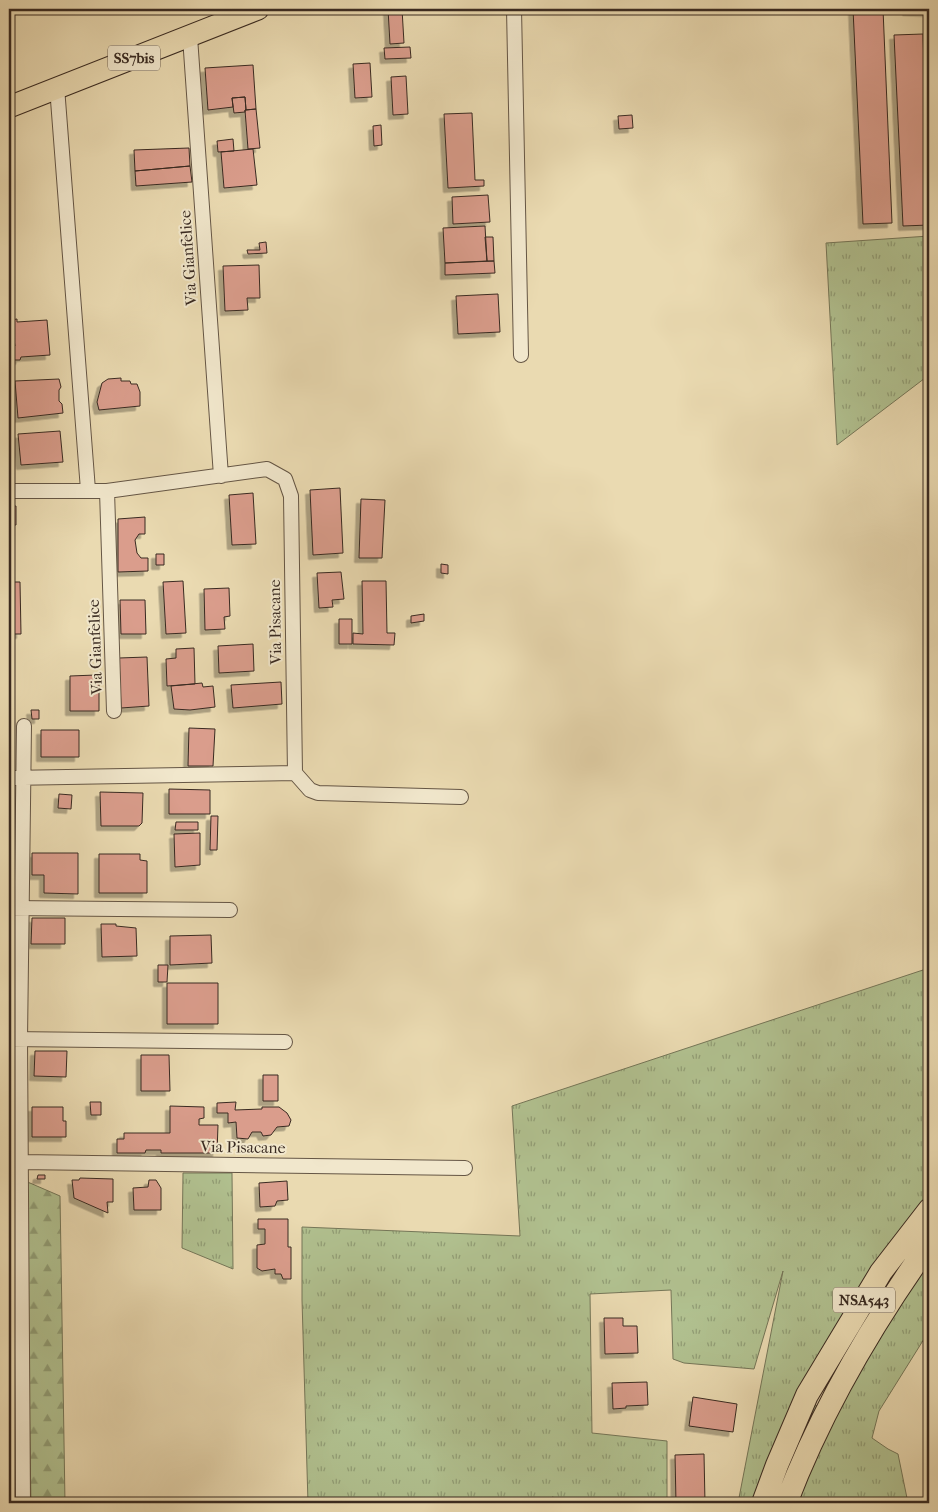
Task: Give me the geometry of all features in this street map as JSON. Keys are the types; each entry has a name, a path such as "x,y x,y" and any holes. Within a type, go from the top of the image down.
{"highway":[{"name":"NSA543","path":"762,1503 807,1395 881,1272 929,1210"},
{"name":"NSA543","path":"786,1503 828,1406 900,1286 929,1244"}],"main road":[{"name":"SS7bis","path":"9,107 258,9"}],"street":[{"path":"514,9 521,355"},
{"name":"Via Gianfelice","path":"190,37 220,476"},
{"path":"57,87 88,490"},
{"name":"Via Pisacane","path":"9,491 107,491 267,469 285,479 291,496 295,773"},
{"name":"Via Gianfelice","path":"107,491 114,711"},
{"path":"23,1503 15,1419 20,1162 14,1039 16,778 24,726"},
{"path":"16,778 295,773 310,790 318,793 461,797"},
{"path":"15,908 230,910"},
{"path":"14,1039 286,1042"},
{"name":"Via Pisacane","path":"20,1162 465,1168"}],"green space":[{"path":"929,236 929,375 837,445 826,243"},
{"path":"929,968 929,1192 876,1261 795,1395 833,1414 868,1352 929,1260 929,1331 879,1411 872,1438 898,1454 908,1503 738,1503 783,1271 754,1369 684,1363 673,1359 671,1290 590,1294 592,1433 667,1441 667,1503 579,1503 552,1497 548,1503 308,1503 302,1300 302,1227 520,1236 512,1106"},
{"path":"183,1173 232,1173 233,1269 182,1248"},
{"path":"23,1180 60,1196 65,1503 31,1503"}],"building":[{"path":"388,9 402,9 404,43 390,44"},
{"path":"853,9 883,9 892,223 863,224"},
{"path":"907,9 929,9 929,12 907,11"},
{"path":"923,34 929,225 903,226 894,35"},
{"path":"410,47 411,58 385,59 384,48"},
{"path":"370,63 372,97 355,98 353,64"},
{"path":"253,65 256,109 246,110 245,97 232,98 233,107 208,110 205,68"},
{"path":"406,76 408,114 393,115 391,77"},
{"path":"245,97 245,112 234,113 232,98"},
{"path":"256,109 260,148 248,149 245,110"},
{"path":"472,113 475,180 484,180 484,186 448,188 444,114"},
{"path":"632,115 633,128 619,129 618,116"},
{"path":"381,125 382,145 374,146 373,126"},
{"path":"233,139 234,151 218,152 217,141"},
{"path":"189,148 190,166 135,171 134,150"},
{"path":"253,149 257,185 224,188 221,152"},
{"path":"190,166 192,182 136,186 135,171"},
{"path":"488,195 490,222 453,224 452,197"},
{"path":"485,226 487,261 445,263 443,228"},
{"path":"485,237 493,237 494,261 487,261"},
{"path":"266,242 267,253 248,254 247,250 260,250 259,243"},
{"path":"494,261 495,273 445,275 445,263"},
{"path":"259,265 260,298 247,298 248,310 225,311 223,266"},
{"path":"498,294 500,332 458,334 456,296"},
{"path":"17,319 17,322 47,320 50,355 21,357 20,360 14,360 13,347 15,346 11,320"},
{"path":"121,378 121,381 130,381 131,384 137,384 140,392 140,406 99,410 97,402 102,383 108,379"},
{"path":"59,379 61,387 59,390 59,401 62,404 63,413 18,418 15,381"},
{"path":"60,431 63,462 21,465 18,434"},
{"path":"340,488 343,553 313,555 310,490"},
{"path":"253,493 256,544 232,545 229,495"},
{"path":"361,499 385,500 382,558 359,558"},
{"path":"9,506 16,506 16,525 9,525"},
{"path":"145,517 145,534 139,534 135,540 137,553 141,558 148,558 148,571 118,572 118,519"},
{"path":"156,554 164,554 164,565 156,565"},
{"path":"441,564 448,565 448,574 441,573"},
{"path":"341,572 344,599 332,600 333,607 319,608 317,573"},
{"path":"183,581 186,633 166,634 163,582"},
{"path":"362,581 386,581 387,633 395,633 394,645 353,644 353,633 363,634"},
{"path":"9,582 20,582 21,634 9,634"},
{"path":"229,588 230,616 224,617 225,629 205,630 204,589"},
{"path":"120,600 145,600 146,634 121,634"},
{"path":"424,614 424,621 411,623 411,616"},
{"path":"339,619 352,619 352,644 339,644"},
{"path":"253,644 254,671 219,673 218,646"},
{"path":"194,648 195,684 167,686 166,659 176,658 176,649"},
{"path":"147,657 149,706 121,708 119,658"},
{"path":"96,675 96,682 99,682 99,711 70,711 70,676"},
{"path":"281,682 282,704 233,708 231,685"},
{"path":"202,683 203,687 213,686 215,707 190,710 174,709 171,686"},
{"path":"31,710 39,710 39,719 32,719"},
{"path":"189,728 215,729 213,766 188,766"},
{"path":"41,730 79,730 79,757 41,757"},
{"path":"10,734 10,765 9,765"},
{"path":"169,789 210,790 210,814 169,814"},
{"path":"100,792 143,793 142,823 139,826 101,826"},
{"path":"59,794 72,795 71,809 58,808"},
{"path":"211,816 218,816 217,850 210,850"},
{"path":"176,822 198,822 198,830 175,830"},
{"path":"200,833 200,865 175,867 174,834"},
{"path":"32,853 78,853 78,894 44,893 44,875 32,875"},
{"path":"99,854 140,854 140,860 147,861 147,893 99,893"},
{"path":"32,918 65,918 65,944 31,944"},
{"path":"101,924 116,924 116,926 136,928 137,956 102,957"},
{"path":"211,935 212,963 170,965 170,936"},
{"path":"158,965 168,965 167,982 158,982"},
{"path":"167,983 218,983 218,1024 167,1024"},
{"path":"35,1051 67,1051 66,1077 34,1076"},
{"path":"141,1055 169,1055 170,1091 141,1091"},
{"path":"263,1075 278,1075 278,1101 263,1101"},
{"path":"9,1102 11,1102 11,1148 9,1148"},
{"path":"90,1102 101,1102 101,1115 91,1115"},
{"path":"236,1102 235,1110 279,1107 287,1113 291,1120 289,1126 277,1127 271,1135 263,1136 261,1132 252,1132 248,1139 237,1138 236,1122 228,1123 228,1113 217,1113 217,1103"},
{"path":"170,1106 204,1107 204,1118 199,1119 199,1125 218,1125 217,1153 161,1153 161,1150 146,1150 145,1153 117,1153 117,1139 124,1139 124,1133 170,1133"},
{"path":"32,1107 63,1107 63,1121 66,1121 66,1137 32,1137"},
{"path":"38,1175 45,1175 45,1179 37,1179"},
{"path":"80,1178 113,1179 113,1202 107,1202 108,1213 74,1198 72,1180 79,1180"},
{"path":"149,1180 156,1180 161,1188 161,1210 134,1210 133,1188 148,1187"},
{"path":"287,1181 288,1200 277,1201 275,1206 260,1207 259,1183"},
{"path":"258,1219 288,1219 288,1247 291,1247 291,1279 283,1279 281,1274 275,1274 275,1269 262,1271 257,1268 257,1245 265,1244 265,1229 258,1229"},
{"path":"9,1243 12,1243 13,1255 9,1255"},
{"path":"604,1318 623,1318 623,1326 637,1326 638,1353 605,1354"},
{"path":"9,1347 11,1411 9,1411"},
{"path":"647,1382 648,1405 626,1406 626,1408 613,1409 612,1383"},
{"path":"693,1397 737,1404 733,1432 689,1426"},
{"path":"704,1454 705,1503 676,1503 675,1455"},
{"path":"9,1474 11,1474 12,1503 9,1503"}]}
